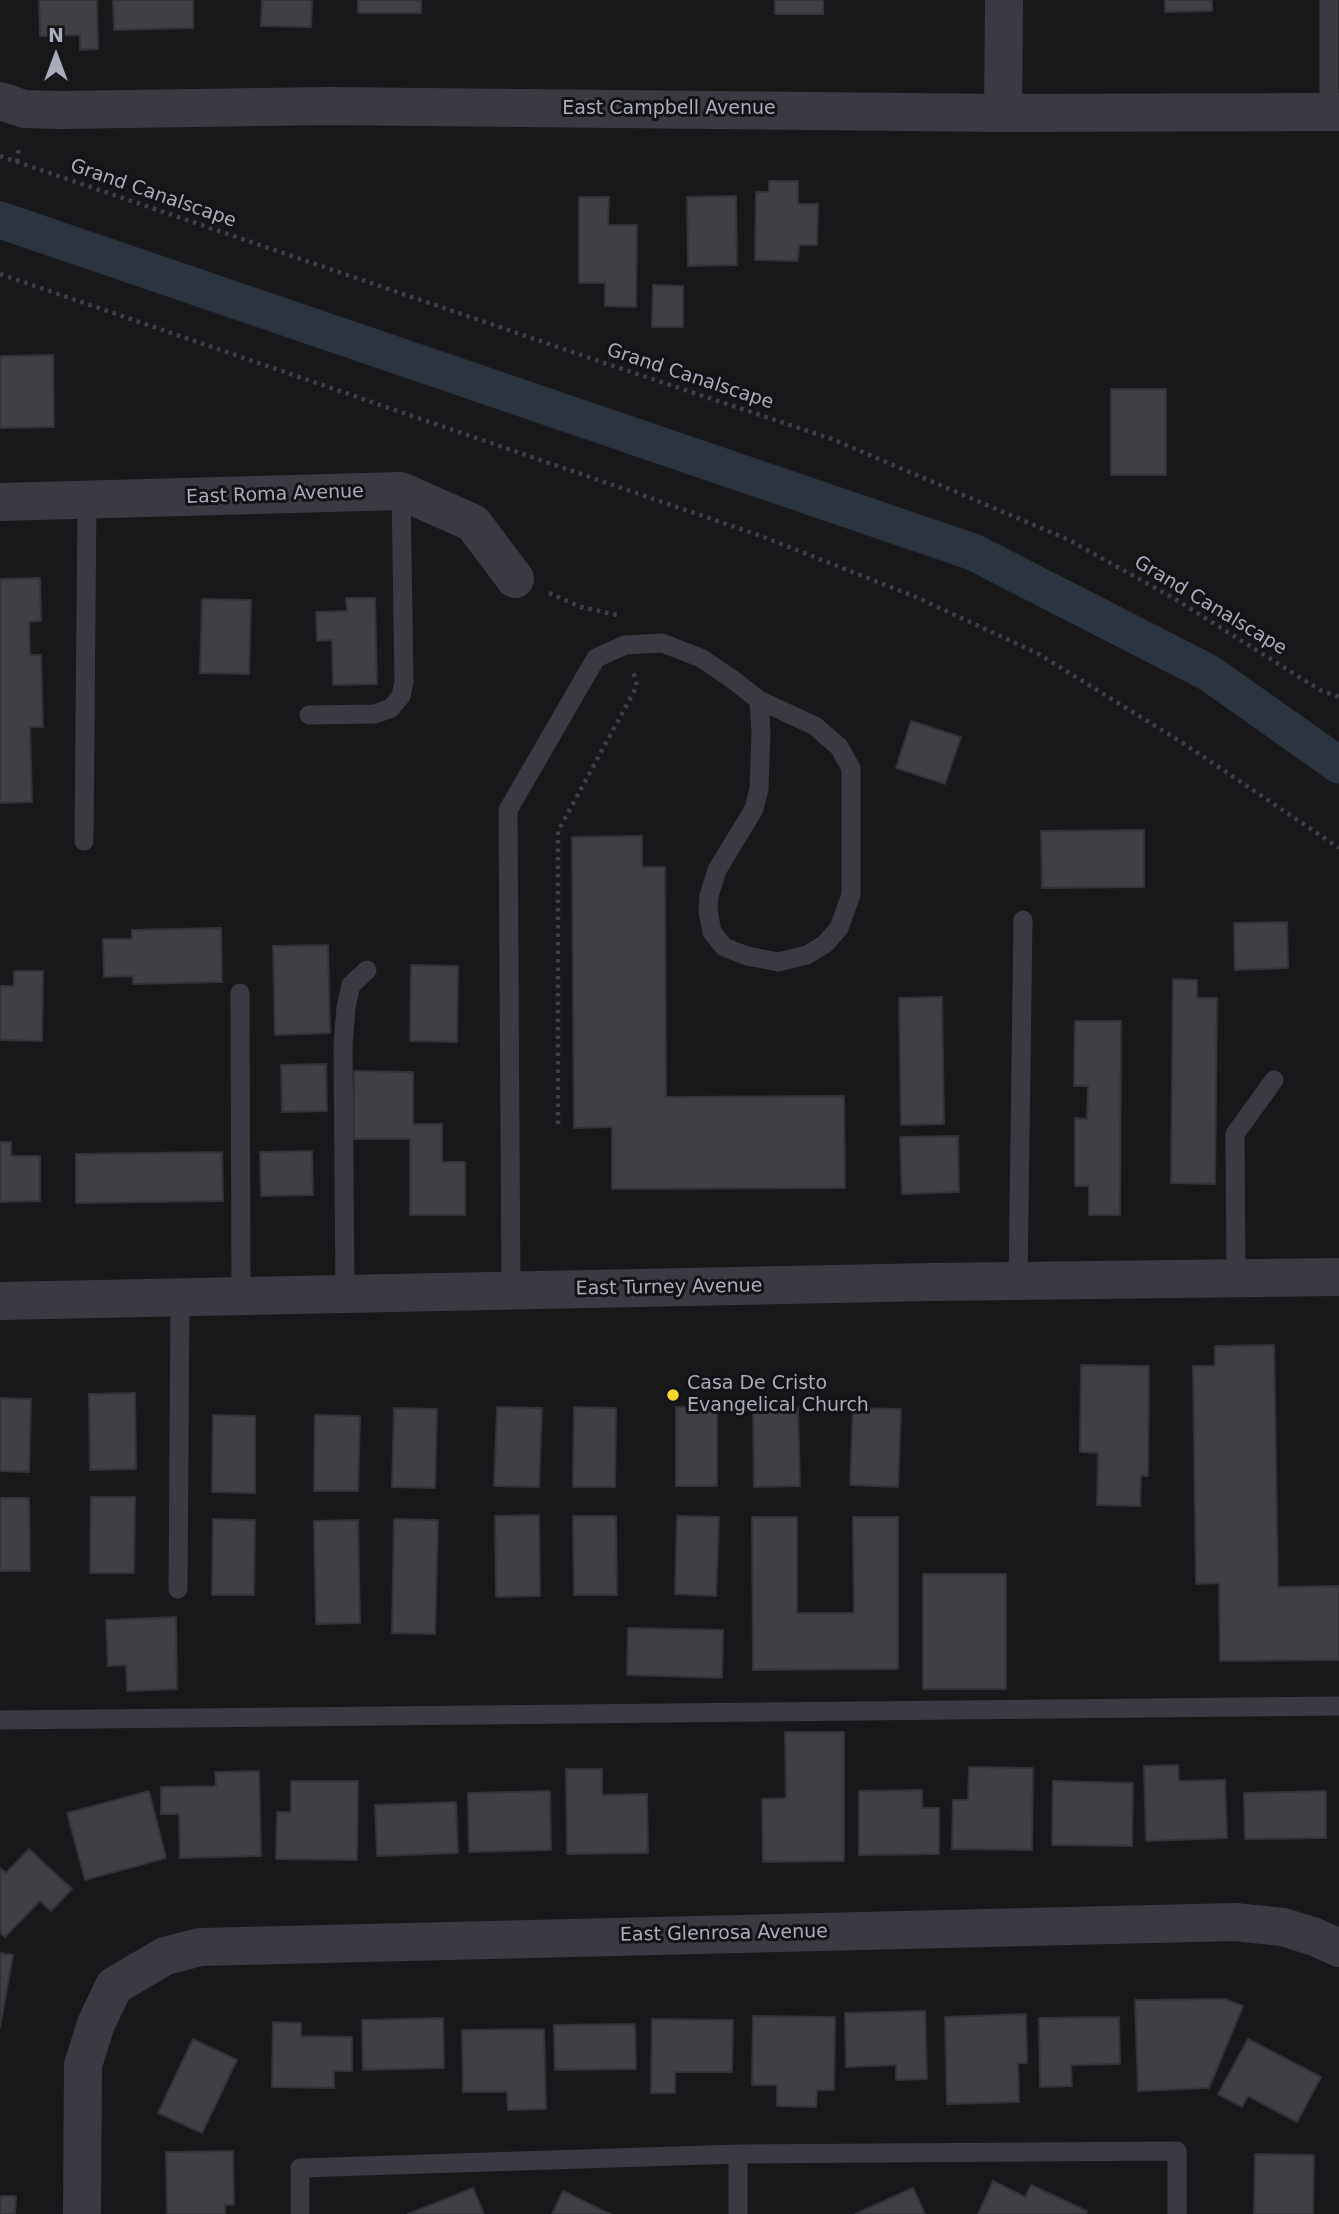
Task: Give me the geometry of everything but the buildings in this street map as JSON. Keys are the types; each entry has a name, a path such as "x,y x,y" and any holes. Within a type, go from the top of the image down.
{"street":[{"path":"1003,113 1004,0"},
{"name":"East Campbell Avenue","path":"0,101 24,109 61,110 328,106 1003,113 1334,112"},
{"name":"East Roma Avenue","path":"0,502 401,491 473,523 514,579"},
{"name":"East Turney Avenue","path":"0,1301 1339,1277"},
{"name":"East Glenrosa Avenue","path":"82,2214 83,2065 96,2024 114,1986 165,1956 200,1947 1235,1922 1283,1927 1339,1948"}],"lane":[{"path":"1329,0 1334,112"},
{"path":"309,715 375,714 391,708 401,696 404,681 401,491"},
{"path":"84,841 87,500"},
{"path":"511,1292 508,810 596,658 625,645 662,643 701,658 759,700 815,726 839,747 851,768 851,895 839,928 825,944 807,955 778,962 747,956 724,947 712,932 708,911 709,896 717,870 754,809 759,789 759,700"},
{"path":"1018,1281 1023,920"},
{"path":"345,1294 343,1045 351,985 367,970"},
{"path":"240,993 241,1298"},
{"path":"1236,1278 1235,1134 1274,1080"},
{"path":"178,1589 180,1299"},
{"path":"0,1720 1339,1706"},
{"path":"300,2214 300,2168 738,2154 1177,2151 1177,2214"},
{"path":"738,2154 738,2214"}],"path":[{"name":"Grand Canalscape","path":"0,156 832,439 1069,540 1175,599 1320,690 1339,697"},
{"path":"0,274 761,536 916,597 1037,653 1186,745 1339,848"},
{"path":"514,579 581,607 617,615 637,686 558,831 558,1124"}],"waterway":[{"path":"0,220 973,552 1209,673 1339,765"}],"place":[{"name":"Casa De Cristo Evangelical Church","path":"673,1395"}]}
